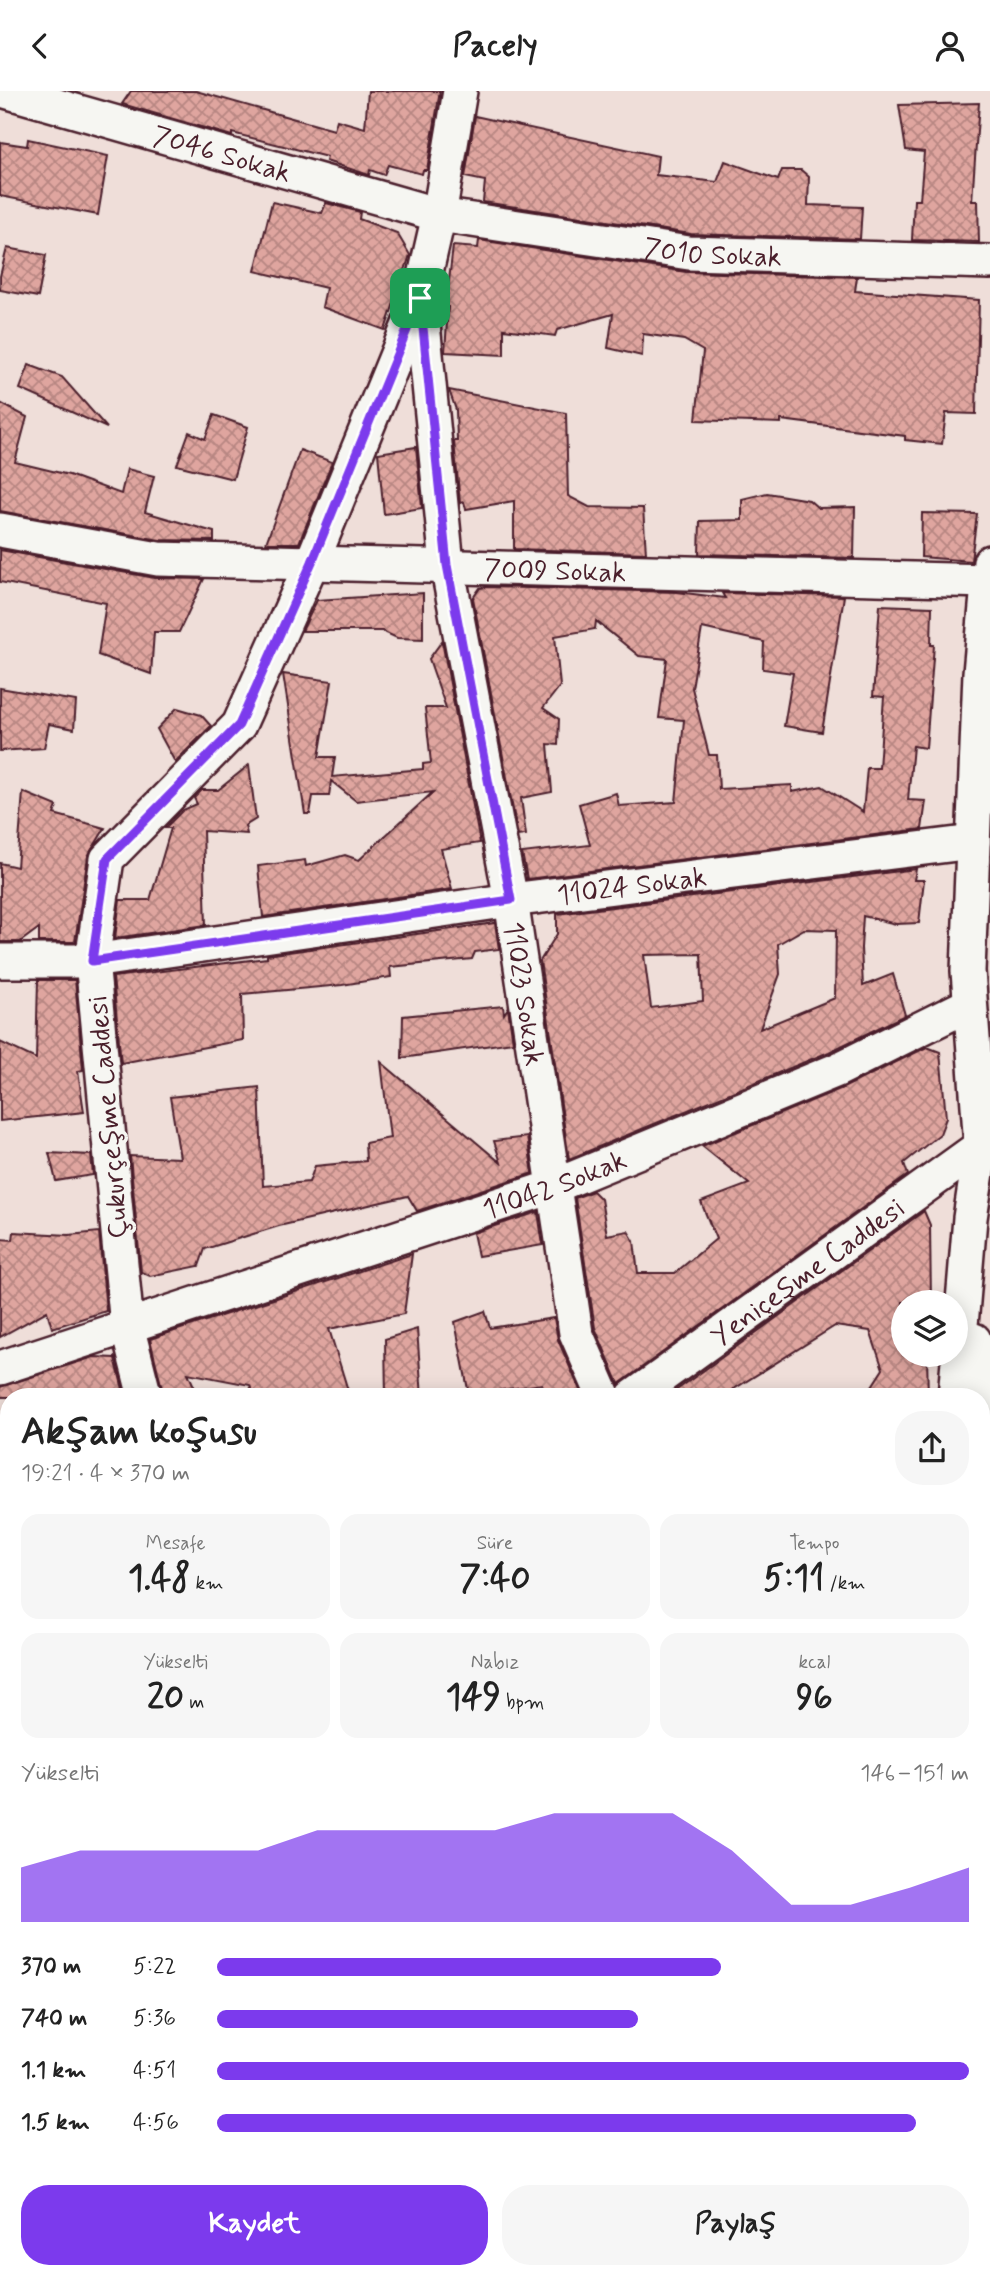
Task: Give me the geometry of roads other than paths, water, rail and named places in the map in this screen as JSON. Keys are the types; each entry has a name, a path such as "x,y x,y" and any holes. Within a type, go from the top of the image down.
{"street":[{"name":"7046 Sokak","path":"5,91 439,215"},
{"name":"Çukurçeşme Caddesi","path":"143,1388 127,1326 92,961 107,859 239,725 312,562 420,298 439,215 460,91"},
{"name":"7010 Sokak","path":"439,215 689,253 990,262"},
{"name":"11023 Sokak","path":"420,298 447,565 511,900 576,1333 600,1388"},
{"name":"7009 Sokak","path":"0,530 158,559 989,571"},
{"path":"977,1388 970,1218 981,1146 968,1005 980,673 989,571"},
{"name":"11024 Sokak","path":"0,961 92,961 511,900 973,842"},
{"name":"11042 Sokak","path":"0,1368 552,1187 836,1070 968,1005"},
{"name":"Yeniçeşme Caddesi","path":"645,1388 981,1146"}]}
